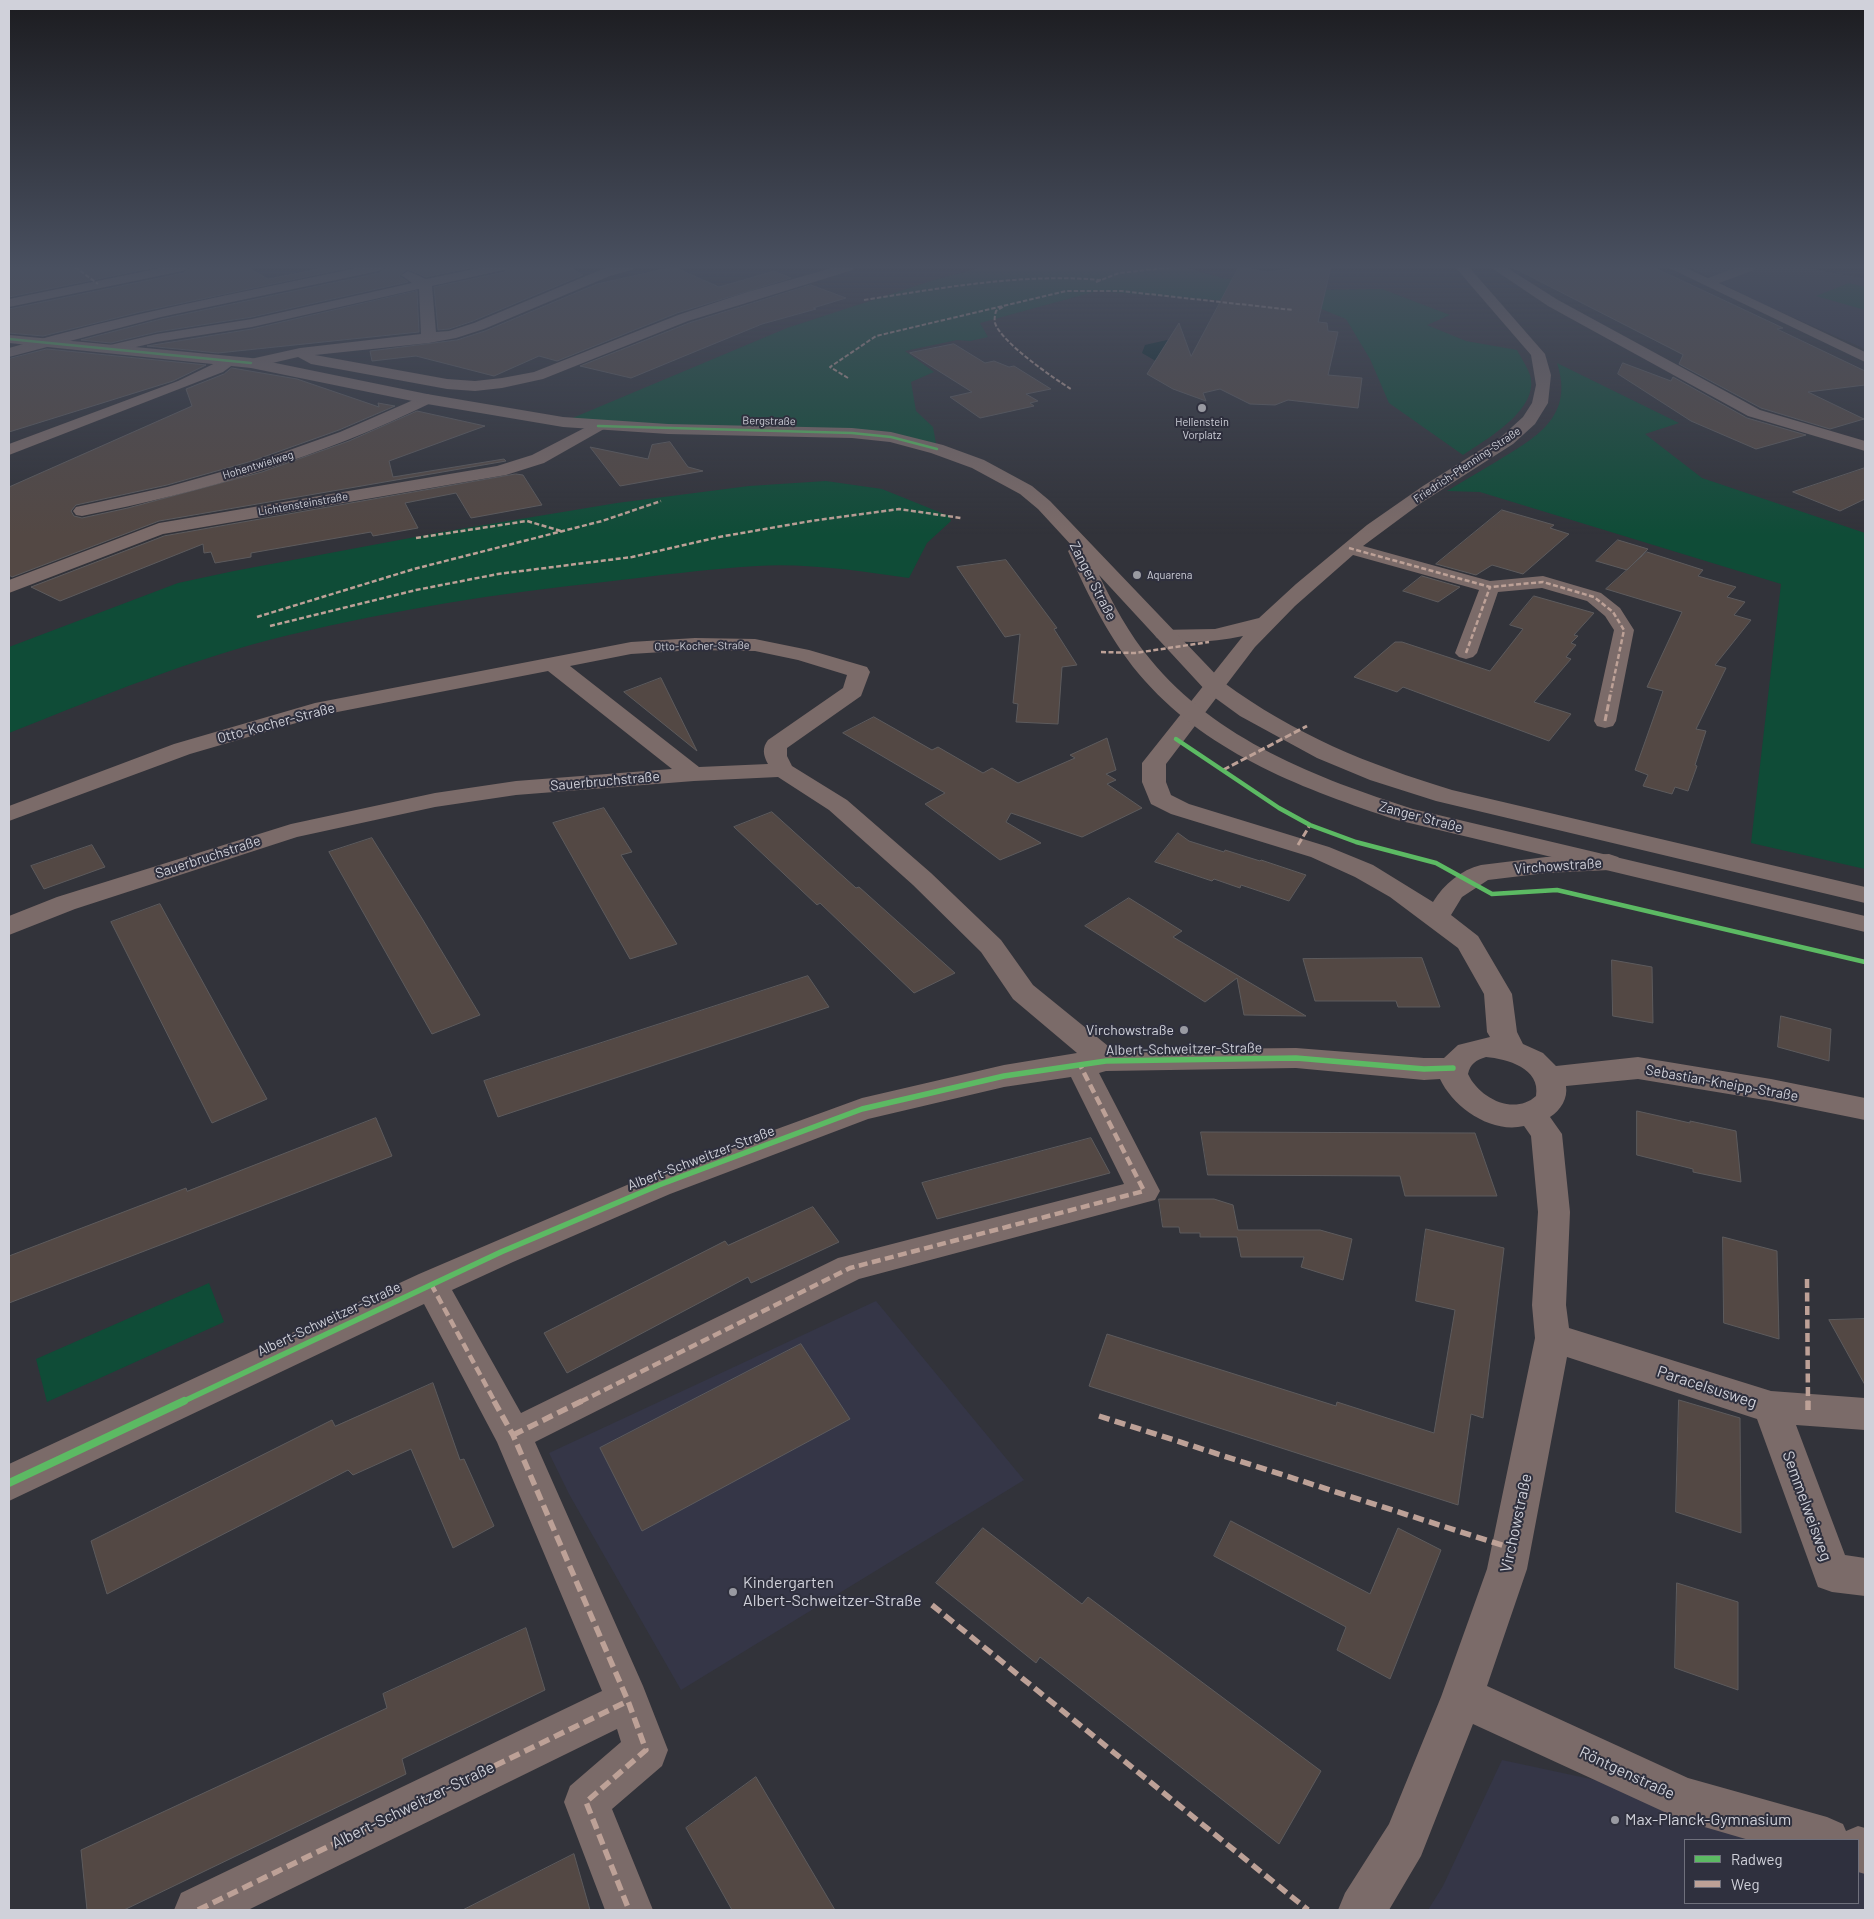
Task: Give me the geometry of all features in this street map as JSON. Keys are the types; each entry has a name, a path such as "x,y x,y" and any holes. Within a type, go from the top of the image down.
{"street":[{"name":"Bergstraße","path":"186,357 251,363 427,399 534,418 598,426 834,432 890,437 937,449 978,464 1026,490 1066,527"},
{"path":"251,363 280,357"},
{"path":"308,357 446,384 475,386 538,376 587,357"},
{"name":"Friedrich-Pfenning-Straße","path":"1193,715 1265,623 1349,548 1427,491 1521,430 1538,408 1544,390 1545,370 1539,357"},
{"path":"1651,357 1754,413 1865,446"},
{"path":"9,450 183,384 218,369 230,361"},
{"name":"Hohentwielweg","path":"82,511 134,501 304,451 358,432 427,399"},
{"name":"Lichtensteinstraße","path":"9,587 159,529 500,471 538,459 598,426"},
{"name":"Zanger Straße","path":"1066,527 1215,687 1248,711 1301,742 1369,771 1418,788 1618,838 1865,895"},
{"name":"Zanger Straße","path":"1066,527 1102,604 1128,644 1153,677 1193,715 1255,754 1295,775 1344,795 1406,815 1865,924"},
{"path":"1349,548 1490,587 1543,582 1594,597 1613,612 1624,630 1605,721"},
{"path":"1466,653 1490,587"},
{"name":"Friedrich-Pfenning-Straße","path":"1164,634 1201,637 1232,633 1265,623"},
{"name":"Otto-Kocher-Straße","path":"9,814 182,749 324,708 631,648 695,644 755,645 802,654 859,672 853,691 802,724 776,745 775,756 783,770"},
{"path":"552,663 694,774"},
{"path":"1193,715 1154,763 1154,782 1160,799 1188,812 1320,852 1371,875 1437,917 1468,942 1498,994 1506,1041 1533,1062 1548,1077 1552,1088 1551,1099 1543,1108 1517,1116 1501,1114 1471,1101 1461,1092 1452,1067 1499,1048 1506,1041"},
{"path":"513,1435 850,1268 1144,1191 1092,1062 1024,992 991,946 922,879 838,805 783,770"},
{"name":"Sauerbruchstraße","path":"9,926 66,903 291,831 444,798 516,788 694,774 783,770"},
{"name":"Virchowstraße","path":"1437,917 1452,892 1481,873 1546,865 1609,862"},
{"name":"Albert-Schweitzer-Straße","path":"9,1483 431,1284 659,1185 862,1109 1004,1076 1092,1062 1296,1058 1452,1067"},
{"name":"Sebastian-Kneipp-Straße","path":"1548,1077 1638,1068 1771,1090 1865,1110"},
{"name":"Virchowstraße","path":"1362,1910 1405,1840 1462,1697 1507,1569 1554,1338 1549,1305 1554,1212 1546,1134 1531,1113"},
{"path":"431,1284 513,1435 628,1701 646,1750 586,1802 629,1910"},
{"name":"Paracelsusweg","path":"1554,1338 1771,1407 1865,1414"},
{"name":"Semmelweisweg","path":"1771,1407 1832,1573 1865,1577"},
{"name":"Röntgenstraße","path":"1462,1697 1684,1800 1822,1839"},
{"name":"Albert-Schweitzer-Straße","path":"198,1910 628,1701"}],"shaded area":[{"path":"1148,357 1176,357 1161,364"},
{"name":"Kindergarten Albert-Schweitzer-Straße","path":"876,1301 1024,1480 681,1690 569,1494 549,1453"},
{"name":"Max-Planck-Gymnasium","path":"1502,1760 1684,1799 1824,1839 1684,1839 1684,1904 1859,1904 1859,1849 1865,1851 1865,1910 1428,1910 1443,1886"}],"green space":[{"path":"719,357 913,357 934,372 911,382 916,411 933,427 937,449 891,437 563,422"},
{"path":"1369,357 1521,357 1530,375 1531,388 1527,400 1520,411 1509,422 1463,455 1389,403"},
{"path":"1557,363 1679,423 1645,434 1702,478 1865,533 1865,869 1751,843 1781,584 1480,492 1447,491 1514,451 1549,422 1557,410 1561,397 1561,381"},
{"path":"826,481 882,489 949,516 951,521 927,543 909,578 814,567 757,566 564,586 446,603 328,626 253,644 147,679 9,733 9,647 178,583 442,532 617,503 749,486"},
{"path":"209,1283 224,1322 47,1402 36,1359"}],"building":[{"path":"18,357 122,357 206,365 173,381 9,432 9,359"},
{"path":"371,357 411,357 372,361"},
{"path":"418,357 538,357 494,376"},
{"path":"541,357 568,357 557,361"},
{"path":"604,357 683,357 631,378 580,366"},
{"path":"916,357 974,357 985,363 994,361 1009,367 1014,366 1051,389 1026,394 1038,401 1030,403 1034,406 980,418 950,397 972,392"},
{"path":"1158,357 1332,357 1328,375 1362,378 1358,408 1288,400 1275,405 1250,404 1220,389 1203,393 1206,401 1173,389 1147,374"},
{"path":"1682,357 1835,357 1865,371 1865,385 1808,392 1864,419 1830,429 1761,408 1679,364"},
{"path":"1623,363 1671,381 1673,377 1747,418 1806,435 1756,449 1691,421 1618,374"},
{"path":"232,368 297,379 379,407 378,403 395,406 339,430 252,461 167,485 76,505 71,511 74,516 82,518 128,508 262,472 349,441 417,411 485,426 389,461 393,477 504,459 506,461 159,521 12,577 9,575 9,487 192,406 186,389 224,374"},
{"path":"670,442 688,467 703,471 620,486 590,447 648,459 652,445"},
{"path":"1865,468 1865,499 1840,511 1793,492"},
{"path":"516,474 523,475 542,505 471,518 456,493 405,503 418,528 373,536 371,532 251,553 251,557 215,563 211,552 204,553 203,544 60,601 31,587 164,536"},
{"path":"1502,510 1554,525 1550,528 1569,534 1523,574 1492,565 1476,575 1436,564"},
{"path":"1618,540 1648,549 1627,570 1596,561"},
{"path":"1647,552 1703,570 1698,576 1736,587 1727,597 1745,602 1734,615 1751,620 1715,665 1726,668 1696,729 1706,731 1695,765 1697,766 1688,791 1675,787 1672,794 1643,786 1648,775 1635,770 1663,691 1647,687 1682,612 1606,589"},
{"path":"1006,560 1057,628 1054,629 1077,665 1062,667 1058,724 1016,722 1018,704 1013,703 1020,634 1005,637 957,567"},
{"path":"1422,576 1460,587 1438,602 1403,591"},
{"path":"1534,596 1594,613 1574,635 1578,636 1571,643 1576,645 1566,657 1571,659 1534,702 1571,714 1549,741 1403,687 1397,692 1354,677 1395,642 1402,642 1490,671 1523,629 1510,625"},
{"path":"661,678 697,751 624,692"},
{"path":"874,717 932,750 938,747 983,773 992,768 1018,783 1075,758 1070,755 1107,738 1116,770 1106,774 1116,780 1107,784 1142,808 1082,837 1011,813 1006,822 1041,843 1000,860 925,804 945,793 843,733"},
{"path":"604,808 632,852 621,855 677,944 630,959 553,823"},
{"path":"772,812 856,888 859,887 955,973 914,993 820,903 817,905 734,827"},
{"path":"1178,833 1189,841 1224,852 1225,850 1261,860 1306,875 1289,901 1241,885 1240,888 1214,879 1212,881 1155,862"},
{"path":"372,838 480,1015 432,1034 329,852"},
{"path":"92,845 105,867 44,889 31,866"},
{"path":"1129,898 1182,931 1173,937 1306,1016 1244,1015 1237,978 1205,1002 1085,926"},
{"path":"160,904 267,1099 212,1123 111,922"},
{"path":"1422,958 1440,1007 1398,1007 1396,1001 1315,1001 1303,959"},
{"path":"1612,960 1652,967 1653,1023 1613,1016"},
{"path":"808,976 829,1007 498,1117 484,1081"},
{"path":"1781,1016 1831,1029 1829,1061 1778,1047"},
{"path":"1637,1111 1736,1131 1741,1182 1693,1172 1693,1169 1637,1155"},
{"path":"376,1118 392,1156 9,1303 9,1256 186,1188 187,1191"},
{"path":"1201,1132 1475,1133 1497,1196 1405,1196 1400,1176 1208,1175"},
{"path":"1091,1138 1110,1173 937,1219 922,1183"},
{"path":"1159,1199 1214,1199 1233,1205 1238,1230 1320,1230 1352,1239 1343,1280 1301,1267 1304,1257 1241,1257 1237,1237 1200,1237 1200,1233 1180,1233 1179,1227 1163,1227"},
{"path":"813,1207 839,1242 751,1283 748,1277 567,1373 544,1333 725,1241 728,1245"},
{"path":"1426,1229 1504,1248 1483,1418 1471,1414 1458,1505 1089,1386 1107,1334 1336,1406 1337,1402 1434,1433 1455,1310 1416,1301"},
{"path":"1723,1237 1777,1251 1779,1339 1724,1323"},
{"path":"1865,1319 1865,1385 1829,1320"},
{"path":"801,1344 850,1419 642,1531 600,1448"},
{"path":"433,1383 460,1460 464,1459 494,1526 453,1548 411,1449 353,1475 348,1470 107,1594 91,1541 332,1420 335,1426"},
{"path":"1679,1400 1740,1418 1741,1533 1676,1512"},
{"path":"1231,1521 1370,1594 1398,1528 1441,1550 1390,1679 1337,1650 1346,1627 1214,1556"},
{"path":"983,1528 1082,1604 1088,1597 1321,1771 1279,1844 1040,1657 1036,1663 936,1583"},
{"path":"1677,1583 1738,1602 1738,1690 1675,1668"},
{"path":"526,1628 545,1690 402,1759 406,1774 124,1910 87,1910 81,1850 387,1708 383,1694"},
{"path":"756,1777 835,1910 732,1910 686,1828"},
{"path":"574,1854 590,1910 463,1910"}],"marked path":[{"path":"846,357 830,367 848,378"},
{"path":"1027,357 1071,389"},
{"path":"257,617 414,569 602,521 661,501"},
{"path":"270,626 312,614 416,590 498,574 632,557 719,537 811,521 899,509 961,518"},
{"path":"416,538 527,521 561,531"},
{"path":"1349,548 1490,587 1543,582 1594,597 1613,612 1624,630 1605,721"},
{"path":"1466,653 1490,587"},
{"path":"1101,652 1135,653 1209,642"},
{"path":"1223,770 1307,726"},
{"path":"1298,845 1310,825"},
{"path":"513,1435 850,1268 1144,1191 1079,1063"},
{"path":"1807,1279 1808,1410"},
{"path":"431,1284 513,1435 628,1701 646,1750 586,1802 629,1910"},
{"path":"1099,1416 1511,1548"},
{"path":"932,1605 1308,1910"},
{"path":"198,1910 628,1701"}],"cycle path":[{"path":"186,357 251,363"},
{"path":"598,426 852,433 891,437 937,449"},
{"path":"1176,739 1279,808 1310,825 1356,842 1436,863 1492,894 1557,890 1865,962"},
{"path":"9,1483 501,1252 659,1185 862,1109 1004,1076 1106,1061 1296,1058 1424,1069 1453,1068"}],"place":[{"name":"Hellenstein Vorplatz","path":"1202,408"},
{"name":"Aquarena","path":"1137,575"},
{"name":"Virchowstraße","path":"1184,1030"},
{"name":"Kindergarten Albert-Schweitzer-Straße","path":"733,1592"},
{"name":"Max-Planck-Gymnasium","path":"1615,1820"}]}
